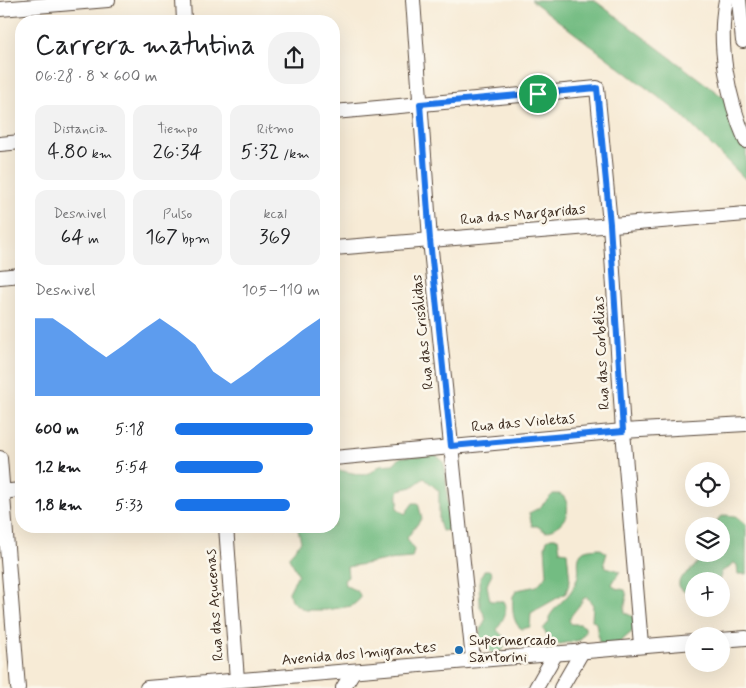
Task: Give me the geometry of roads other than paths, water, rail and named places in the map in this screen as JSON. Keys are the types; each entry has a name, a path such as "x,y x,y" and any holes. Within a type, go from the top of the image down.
{"street":[{"path":"0,9 108,0"},
{"path":"183,0 184,15"},
{"name":"Rua das Crisálidas","path":"413,0 430,240 473,660"},
{"path":"726,0 722,32 723,45 734,115 746,141"},
{"path":"723,45 744,40 738,0"},
{"name":"Rua das Corbélias","path":"420,104 597,88 610,224 623,431 642,645"},
{"path":"340,111 420,104"},
{"path":"0,144 15,143"},
{"name":"Rua das Margaridas","path":"340,248 746,214"},
{"path":"0,277 15,276"},
{"name":"Rua das Violetas","path":"340,457 623,431 746,424"},
{"path":"0,458 18,688"},
{"path":"2,491 15,490"},
{"name":"Rua das Açucenas","path":"226,533 237,680"},
{"path":"730,639 746,638"},
{"name":"Avenida dos Imigrantes","path":"147,688 685,643"},
{"path":"562,688 583,650"},
{"path":"536,688 556,652"},
{"path":"343,688 353,672"}],"place":[{"name":"Supermercado Santorini","path":"459,650"}]}
